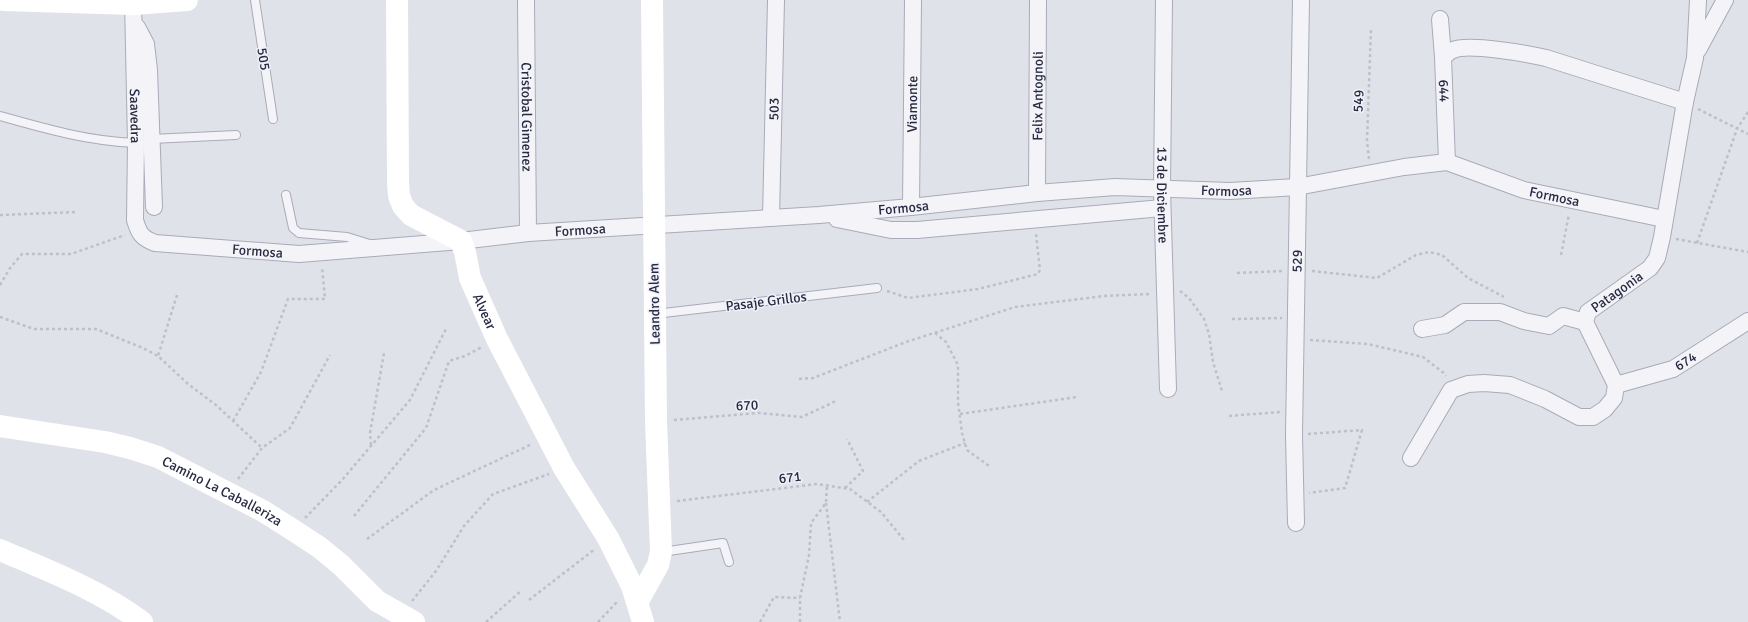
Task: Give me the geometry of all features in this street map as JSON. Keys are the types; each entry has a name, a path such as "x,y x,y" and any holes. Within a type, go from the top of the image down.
{"street":[{"path":"3,0 134,8 187,0"},
{"path":"396,0 399,196 403,206 412,215 461,241"},
{"name":"Cristobal Gimenez","path":"526,0 528,234"},
{"name":"Leandro Alem","path":"638,603 658,565 661,552 658,504 654,314 652,0"},
{"name":"503","path":"771,218 776,0"},
{"name":"Viamonte","path":"912,207 914,0"},
{"name":"Felix Antognoli","path":"1037,193 1038,0"},
{"name":"13 de Diciembre","path":"1164,0 1162,208 1168,389"},
{"name":"529","path":"1296,523 1294,435 1296,339 1295,270 1301,0"},
{"path":"1692,0 1698,16"},
{"name":"Patagonia","path":"1616,385 1585,322 1588,312 1650,268 1657,258 1662,237 1685,102 1696,55 1698,0"},
{"path":"1696,55 1725,0"},
{"path":"134,8 146,44 149,70 154,207"},
{"name":"Saavedra","path":"134,8 136,143 135,220 138,231"},
{"name":"644","path":"1440,19 1447,162"},
{"path":"1443,57 1453,50 1465,47 1525,54 1546,58 1685,102"},
{"name":"Formosa","path":"138,231 146,239 156,243 299,254 528,234 819,215 1115,186 1162,190 1230,191 1297,187 1404,167 1447,162 1524,190 1664,219"},
{"path":"819,215 891,230 917,230 1162,208"},
{"name":"Alvear","path":"461,241 465,252 470,278 497,339 564,468 608,538 638,603"},
{"path":"1422,329 1445,325 1464,312 1500,312 1524,321 1549,326 1563,316 1585,322"},
{"name":"674","path":"1616,385 1673,370 1748,321"},
{"path":"1411,458 1451,390 1468,384 1484,383 1510,385 1545,399 1579,417 1593,417 1605,409 1614,398 1616,385"},
{"name":"Camino La Caballeriza","path":"0,426 98,441 130,448 158,457 263,511 294,530 319,547 341,565 377,602 407,619"},
{"path":"0,550 68,578 110,601 142,622"}],"lane":[{"name":"505","path":"255,0 273,119"},
{"path":"0,116 68,135 115,142 136,143"},
{"path":"152,139 236,135"},
{"path":"286,195 293,228 300,234 347,237 379,247"},
{"name":"Pasaje Grillos","path":"654,314 877,288"},
{"path":"661,552 723,543 729,562"}],"path":[{"name":"549","path":"1370,173 1367,141 1371,29"},
{"path":"1685,102 1748,134"},
{"path":"1697,243 1737,129 1748,112"},
{"path":"1561,255 1572,200"},
{"path":"0,215 76,212"},
{"path":"877,288 908,298 978,289 1038,274 1040,270 1034,220"},
{"path":"0,285 10,268 22,254 71,254 138,231"},
{"path":"1662,237 1748,252"},
{"path":"233,421 261,372 288,299 325,299 321,252"},
{"path":"1237,273 1295,270 1377,278 1416,255 1429,252 1442,255 1468,278 1494,293 1508,298"},
{"path":"799,379 813,378 906,342 1015,307 1165,287 1189,298 1204,319 1209,334 1213,362 1222,391"},
{"path":"158,356 178,295"},
{"path":"0,317 34,328 96,328 143,348 158,356 188,384 216,405 262,448"},
{"path":"1232,319 1295,318"},
{"path":"294,530 342,480 410,400 446,328"},
{"path":"935,333 946,342 958,365 962,433 967,450 989,466"},
{"path":"354,516 426,428 449,361 465,356 497,339"},
{"path":"1296,339 1368,344 1423,357 1445,374 1451,390"},
{"path":"371,445 370,433 384,353"},
{"path":"227,493 262,448 290,428 330,355"},
{"path":"960,414 1077,397"},
{"name":"670","path":"656,421 759,413 802,417 836,401"},
{"path":"1229,416 1295,411"},
{"path":"1294,435 1362,430 1345,488 1296,495"},
{"path":"367,539 434,490 548,437"},
{"path":"844,488 863,471 847,439"},
{"path":"867,502 919,461 965,443"},
{"path":"407,619 464,526 493,494 564,468"},
{"name":"671","path":"658,504 817,484 850,489 881,512 904,540"},
{"path":"827,486 826,503 840,622"},
{"path":"800,622 800,598 809,555 811,523 826,503"},
{"path":"529,600 608,538"},
{"path":"486,622 521,591"},
{"path":"760,622 774,597 800,598"},
{"path":"598,622 638,603"}]}
